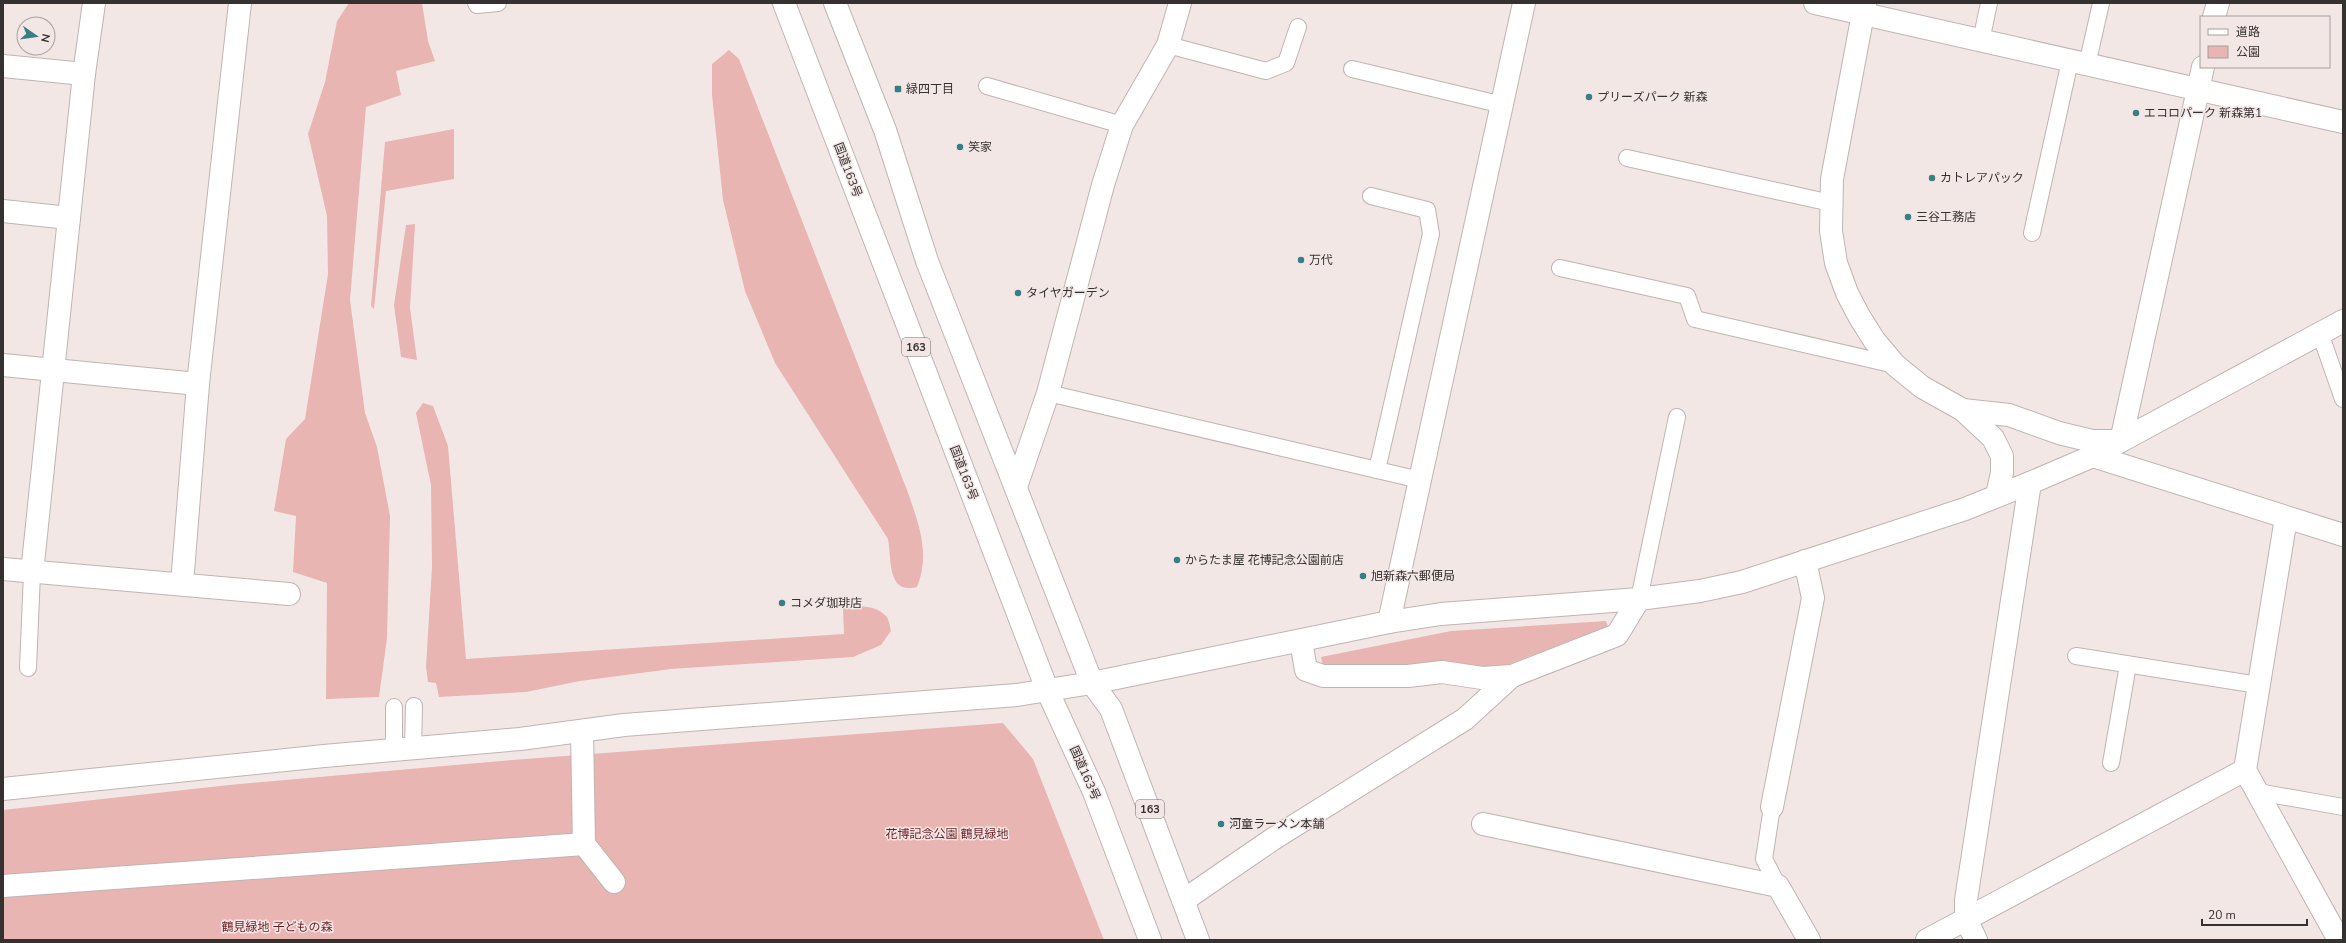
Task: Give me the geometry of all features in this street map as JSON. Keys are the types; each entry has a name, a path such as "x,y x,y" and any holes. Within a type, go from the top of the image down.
{"main road":[{"path":"32,573 84,74 94,3"},
{"path":"182,584 198,384 240,3"},
{"name":"国道163号","path":"784,3 1048,692 1094,792 1150,940"},
{"name":"163","path":"835,3 885,130 927,261 1092,683 1111,709 1198,940"},
{"path":"1016,487 1048,393 1103,185 1122,125 1168,45 1180,3"},
{"path":"1389,622 1503,105 1524,3"},
{"path":"1815,3 1864,9 1980,41 2343,122"},
{"path":"2214,16 2218,3"},
{"path":"1864,9 1836,152 1831,203 1831,231 1834,250 1847,293 1874,340 1895,365 1922,387 1963,410 1993,438 2002,456 2002,473 1997,495"},
{"path":"3,66 84,74"},
{"path":"2121,441 2203,68"},
{"path":"3,211 69,218"},
{"path":"3,789 403,749 520,739 624,724 984,699 1048,692 1389,622 1441,614 1490,609 1639,599 1700,591 1742,582 1965,509 2030,483 2094,456 2343,321"},
{"path":"3,365 198,384"},
{"path":"1963,410 2009,415 2092,441 2121,441"},
{"path":"2094,456 2343,535"},
{"path":"1976,940 1966,919 1966,900 2030,483"},
{"path":"2286,518 2258,685 2246,770 2337,931"},
{"path":"1772,807 1813,598 1805,561"},
{"path":"3,569 32,573 182,584 289,594"},
{"path":"1300,641 1306,670 1323,676 1408,676 1442,672 1482,678 1512,676 1617,635 1639,599"},
{"path":"1184,900 1273,839 1465,719 1512,676"},
{"path":"582,731 584,844 614,882"},
{"path":"1926,940 2246,770"},
{"path":"1483,824 1778,886 1809,940"},
{"path":"3,886 584,844"}],"lane":[{"path":"476,3 477,5 498,3"},
{"path":"1980,41 1988,3"},
{"path":"2032,234 2078,63 2101,3"},
{"path":"1168,45 1266,71 1286,63 1298,27"},
{"path":"1352,69 1503,105"},
{"path":"987,86 1122,125"},
{"path":"1627,158 1831,203"},
{"path":"1371,196 1428,210 1432,234 1376,470"},
{"path":"1560,268 1687,296 1695,319 1895,365"},
{"path":"2320,333 2343,399"},
{"path":"1048,393 1420,480"},
{"path":"1639,599 1677,418"},
{"path":"28,668 32,573"},
{"path":"2076,656 2258,685"},
{"path":"2111,763 2128,665"},
{"path":"403,749 414,706"},
{"path":"394,707 403,749"},
{"path":"2258,792 2343,807"},
{"path":"1772,807 1764,859 1778,886"}],"green space":[{"path":"349,3 422,3 428,41 435,61 396,71 401,95 366,107 350,300 365,413 377,447 390,516 387,638 379,697 326,699 327,583 293,572 296,516 274,511 286,439 305,419 328,274 327,216 308,134 325,82 337,21"},
{"path":"729,50 739,59 907,490 919,526 923,550 923,562 917,587 907,588 900,586 895,580 892,573 888,539 775,363 745,291 723,200 712,95 712,64"},
{"path":"454,129 454,179 386,191 374,309 371,306 385,142"},
{"path":"415,224 410,308 417,360 401,357 394,305 406,225"},
{"path":"423,403 433,406 448,446 466,659 844,634 843,608 854,607 866,607 877,609 882,612 888,619 891,631 881,645 853,657 671,669 580,681 526,692 439,697 436,683 428,682 426,667 432,567 431,485 416,413"},
{"path":"1606,621 1608,627 1488,672 1323,666 1321,657 1451,631"},
{"name":"花博記念公園 鶴見緑地","path":"1003,723 1033,759 1104,940 3,940 3,810 229,785 512,760"}],"place":[{"name":"緑四丁目","path":"898,89"},
{"name":"プリーズパーク 新森","path":"1589,97"},
{"name":"エコロパーク 新森第1","path":"2136,113"},
{"name":"笑家","path":"960,147"},
{"name":"カトレアパック","path":"1932,178"},
{"name":"三谷工務店","path":"1908,217"},
{"name":"万代","path":"1301,260"},
{"name":"タイヤガーデン","path":"1018,293"},
{"name":"からたま屋 花博記念公園前店","path":"1177,560"},
{"name":"旭新森六郵便局","path":"1363,576"},
{"name":"コメダ珈琲店","path":"782,603"},
{"name":"河童ラーメン本舗","path":"1221,824"}],"park label":[{"name":"鶴見緑地 子どもの森","path":"277,927"}]}
